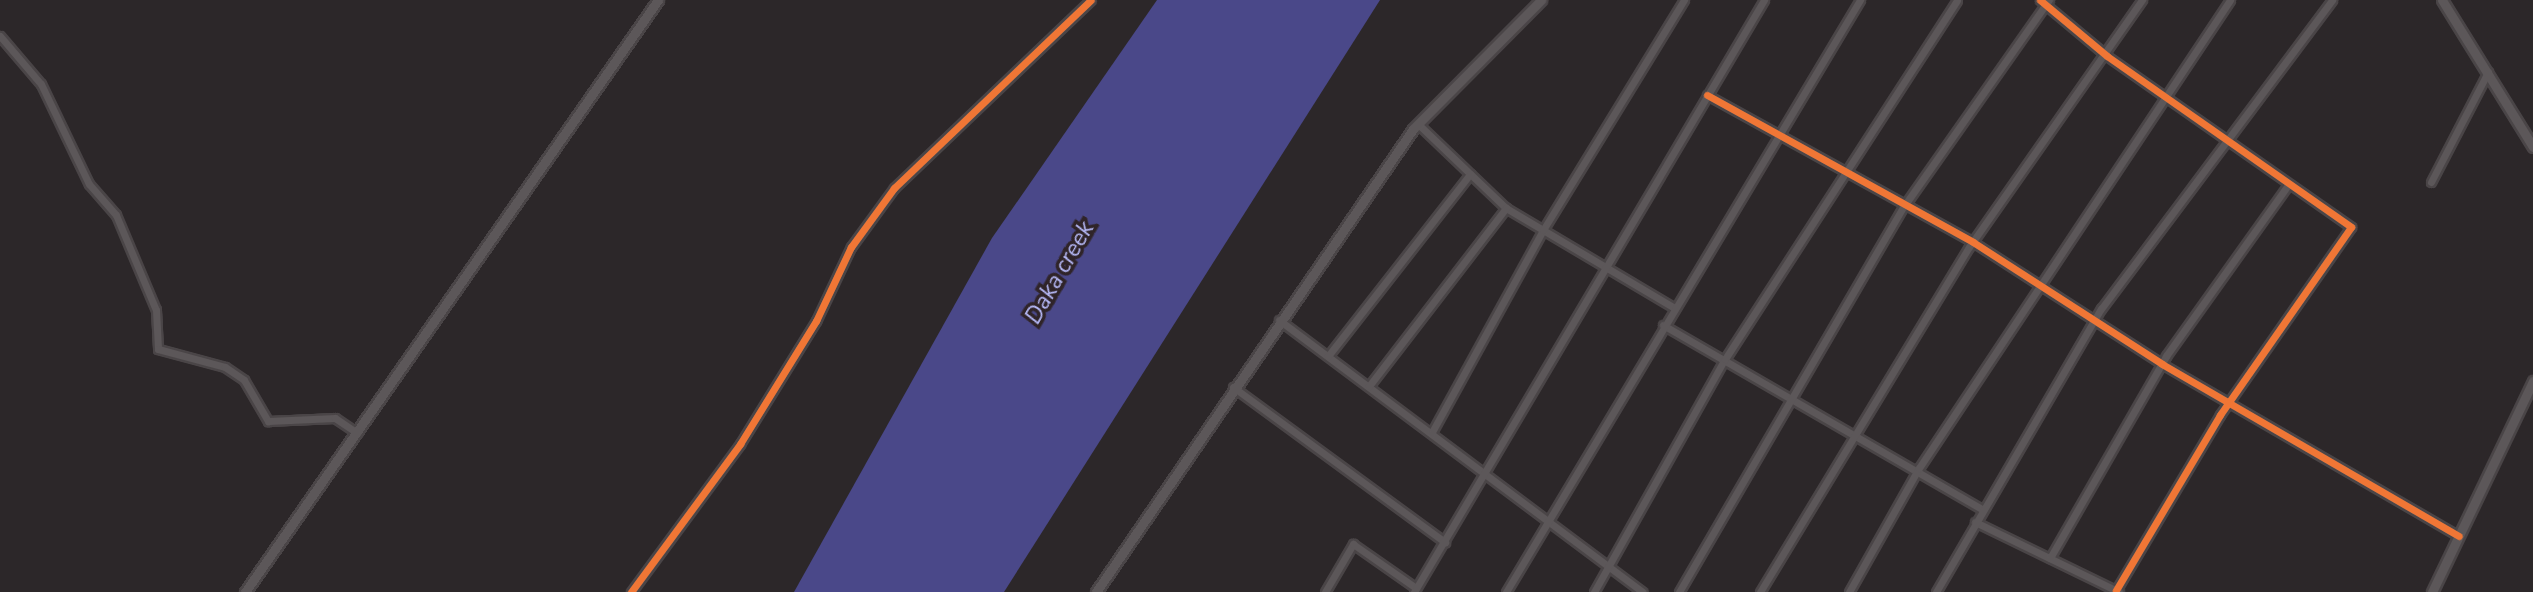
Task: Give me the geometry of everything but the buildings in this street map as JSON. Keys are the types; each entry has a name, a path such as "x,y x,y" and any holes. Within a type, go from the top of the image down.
{"street":[{"path":"245,592 658,0"},
{"path":"631,592 740,444 816,321 851,247 894,188 1091,0"},
{"path":"1096,592 1279,320 1419,124 1541,0"},
{"path":"1432,432 1543,230 1684,0"},
{"path":"1325,592 1353,544 1415,590 1488,473 1604,264 1764,0"},
{"path":"1506,592 1673,307 1860,0"},
{"path":"1594,592 1725,359 1957,0"},
{"path":"1760,592 1973,242 2107,56 2143,0"},
{"path":"1849,592 1919,468 2039,282 2166,99 2230,0"},
{"path":"1936,592 2095,319 2230,144 2332,0"},
{"path":"2442,0 2533,147"},
{"path":"1679,592 1904,206 2045,2 2107,56 2351,227 2228,403 2118,591 1975,522"},
{"path":"0,36 41,84 89,184 116,215 156,310 158,349 225,367 244,380 268,421 335,418 358,433"},
{"path":"2431,182 2488,72"},
{"path":"1707,95 1845,174 1973,242 2039,282 2161,364 2459,536"},
{"path":"1419,124 1506,208 1673,307"},
{"path":"1328,356 1470,174"},
{"path":"2050,558 2161,364 2288,185"},
{"path":"1370,386 1506,208"},
{"path":"1279,320 1549,518 1643,592"},
{"path":"1663,325 1859,433 1982,509"},
{"path":"2432,592 2533,381"},
{"path":"1233,387 1445,542"}],"water":[{"name":"Daka creek","path":"1157,0 1380,0 1004,592 794,592 992,238"}],"cycle path":[{"path":"631,592 740,444 816,321 851,247 894,188 1091,0"},
{"path":"2040,0 2107,56 2351,227 2220,415 2116,590"},
{"path":"1707,95 1973,242 2162,364 2459,536"}]}
